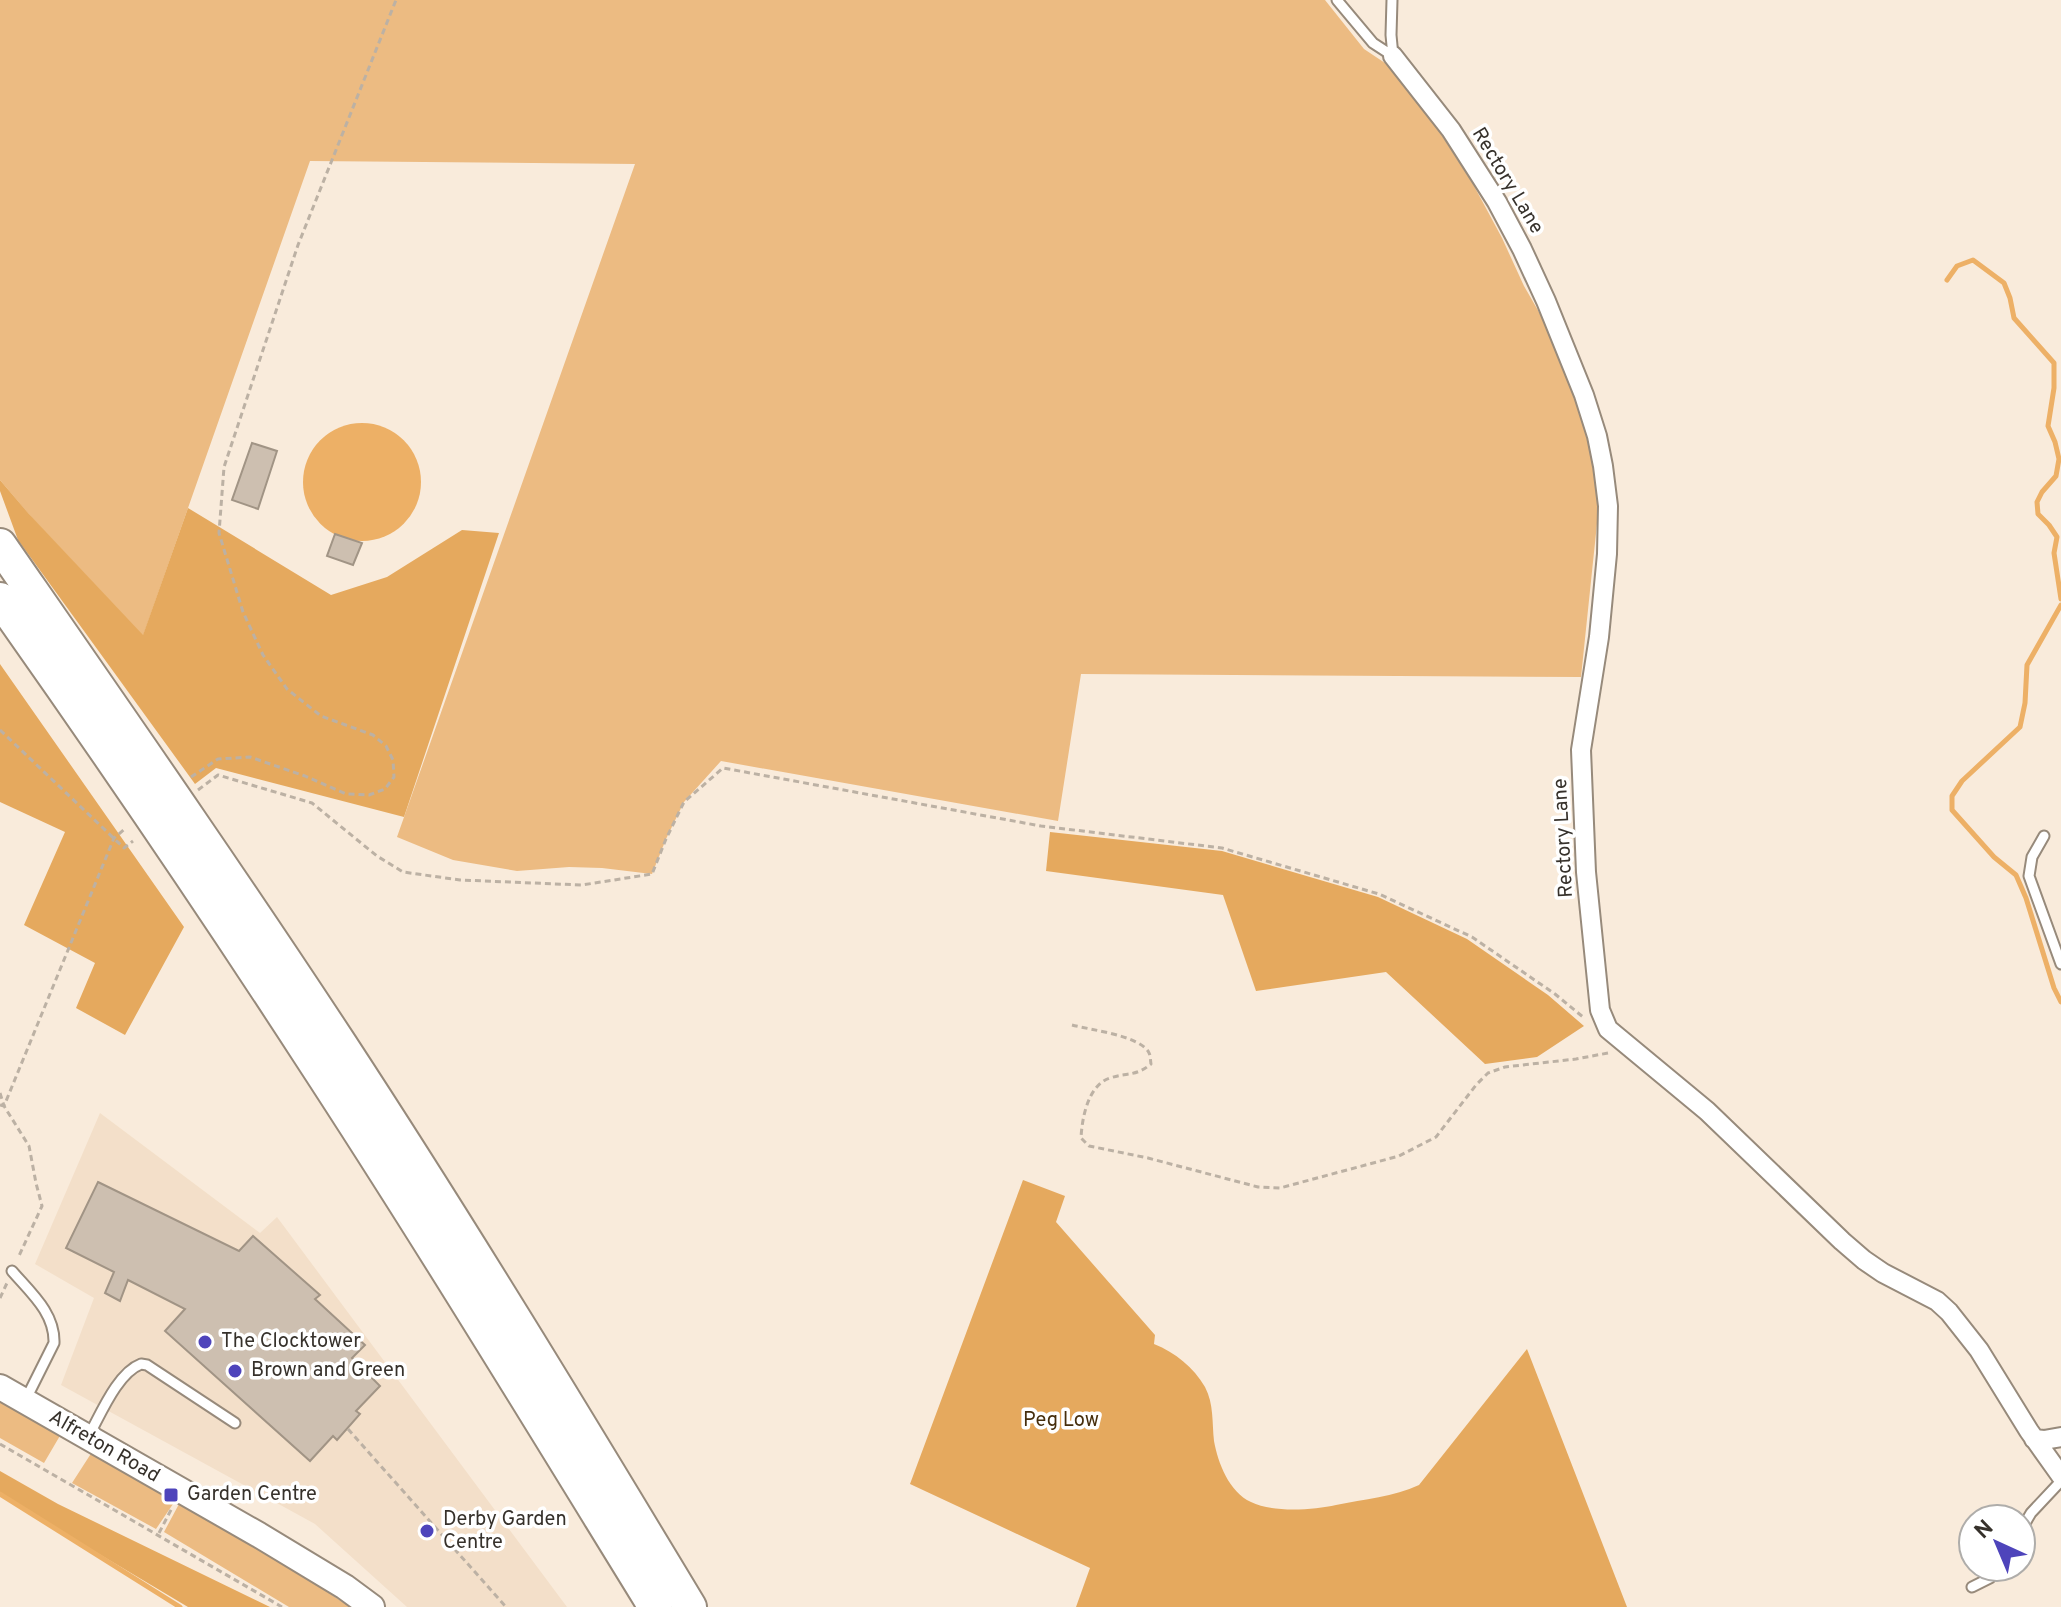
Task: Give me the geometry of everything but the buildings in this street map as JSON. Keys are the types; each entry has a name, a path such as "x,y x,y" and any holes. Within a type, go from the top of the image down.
{"highway":[{"path":"0,545 350,1059 500,1294 690,1607"},
{"path":"0,599 310,1055 655,1607"}],"main road":[{"name":"Alfreton Road","path":"0,1387 345,1587 372,1607"}],"street":[{"name":"Rectory Lane","path":"1393,56 1451,130 1497,202 1551,313 1597,436 1608,506 1607,554 1599,637 1581,750 1586,872 1600,1010 1608,1029"},
{"path":"1608,1029 1707,1111 1864,1260 1937,1301 1949,1312 1979,1350 2001,1389 2061,1478"},
{"path":"2034,1439 2061,1437"}],"lane":[{"path":"1337,0 1373,43 1393,56"},
{"path":"1392,0 1393,56"},
{"path":"2044,836 2032,857 2029,876 2061,964"},
{"path":"12,1271 44,1308 51,1319 54,1334 54,1343 25,1401"},
{"path":"88,1437 118,1384 133,1367 141,1364 235,1423"},
{"path":"2037,1506 2061,1478"},
{"path":"1972,1587 1980,1583"}],"path":[{"path":"188,779 218,759 250,757 346,794 369,795 385,789 394,777 393,760 386,746 373,735 321,716 287,689 263,655 243,612 219,533 224,467 233,437 298,245 396,0"},
{"path":"0,730 124,848 133,841"},
{"path":"196,792 218,775 312,803 377,856 403,872 460,880 582,885 652,874 684,802 723,768 1041,826 1222,848 1379,894 1472,937 1555,994 1588,1021 1608,1029"},
{"path":"2,1106 114,838 126,828"},
{"path":"1072,1025 1129,1039 1150,1053 1151,1064 1141,1072 1106,1079 1095,1088 1082,1127 1081,1138 1089,1146 1269,1188 1294,1186 1399,1156 1436,1137 1488,1073 1505,1067 1576,1059 1631,1048"},
{"path":"0,1093 2,1106 29,1146 42,1206 0,1298"},
{"path":"348,1429 506,1607"},
{"path":"0,1444 282,1607"},
{"path":"158,1534 182,1491"}],"shaded area":[{"path":"0,0 1325,0 1364,49 1388,65 1439,131 1473,184 1551,333 1603,466 1581,677 1081,674 1058,821 721,761 684,802 652,874 569,867 517,871 453,860 397,837 635,164 310,161 143,636 0,480"},
{"path":"362,423 395,433 411,449 421,482 411,515 395,531 362,541 329,531 313,515 303,482 313,449 329,433"},
{"path":"100,1113 260,1233 277,1217 567,1607 407,1607 315,1524 61,1385 94,1298 35,1264"},
{"path":"0,1398 61,1434 44,1463 0,1438"},
{"path":"92,1452 169,1495 167,1499 173,1504 156,1529 72,1483"},
{"path":"179,1504 186,1504 270,1554 350,1607 289,1607 164,1532"}],"green space":[{"path":"0,480 143,635 188,508 331,595 387,577 462,530 499,533 404,817 216,768 195,784 18,540 0,491"},
{"path":"0,664 184,927 125,1035 76,1008 95,963 24,925 65,832 0,802"},
{"path":"1050,832 1222,851 1378,897 1467,939 1548,995 1584,1026 1537,1057 1485,1064 1386,972 1256,991 1223,895 1046,871"},
{"name":"Peg Low","path":"1023,1180 1065,1196 1056,1222 1155,1335 1154,1344 1183,1361 1205,1387 1210,1400 1218,1458 1236,1491 1251,1502 1281,1509 1316,1508 1389,1495 1419,1485 1527,1349 1627,1607 1076,1607 1090,1568 910,1484"},
{"path":"0,1471 58,1504 270,1607 188,1607 0,1495"}],"waterway":[{"path":"1947,280 1957,266 1973,260 2004,283 2014,318 2054,363 2048,426 2059,459 2056,476 2037,502 2038,514 2057,537 2054,553 2061,599"},
{"path":"2061,605 2027,665 2020,727 1962,781 1952,796 1952,810 1994,857 2016,875 2061,1002"},
{"path":"0,1494 180,1607"}],"place":[{"name":"The Clocktower","path":"205,1342"},
{"name":"Brown and Green","path":"235,1371"},
{"name":"Garden Centre","path":"171,1495"},
{"name":"Derby Garden Centre","path":"427,1531"}]}
